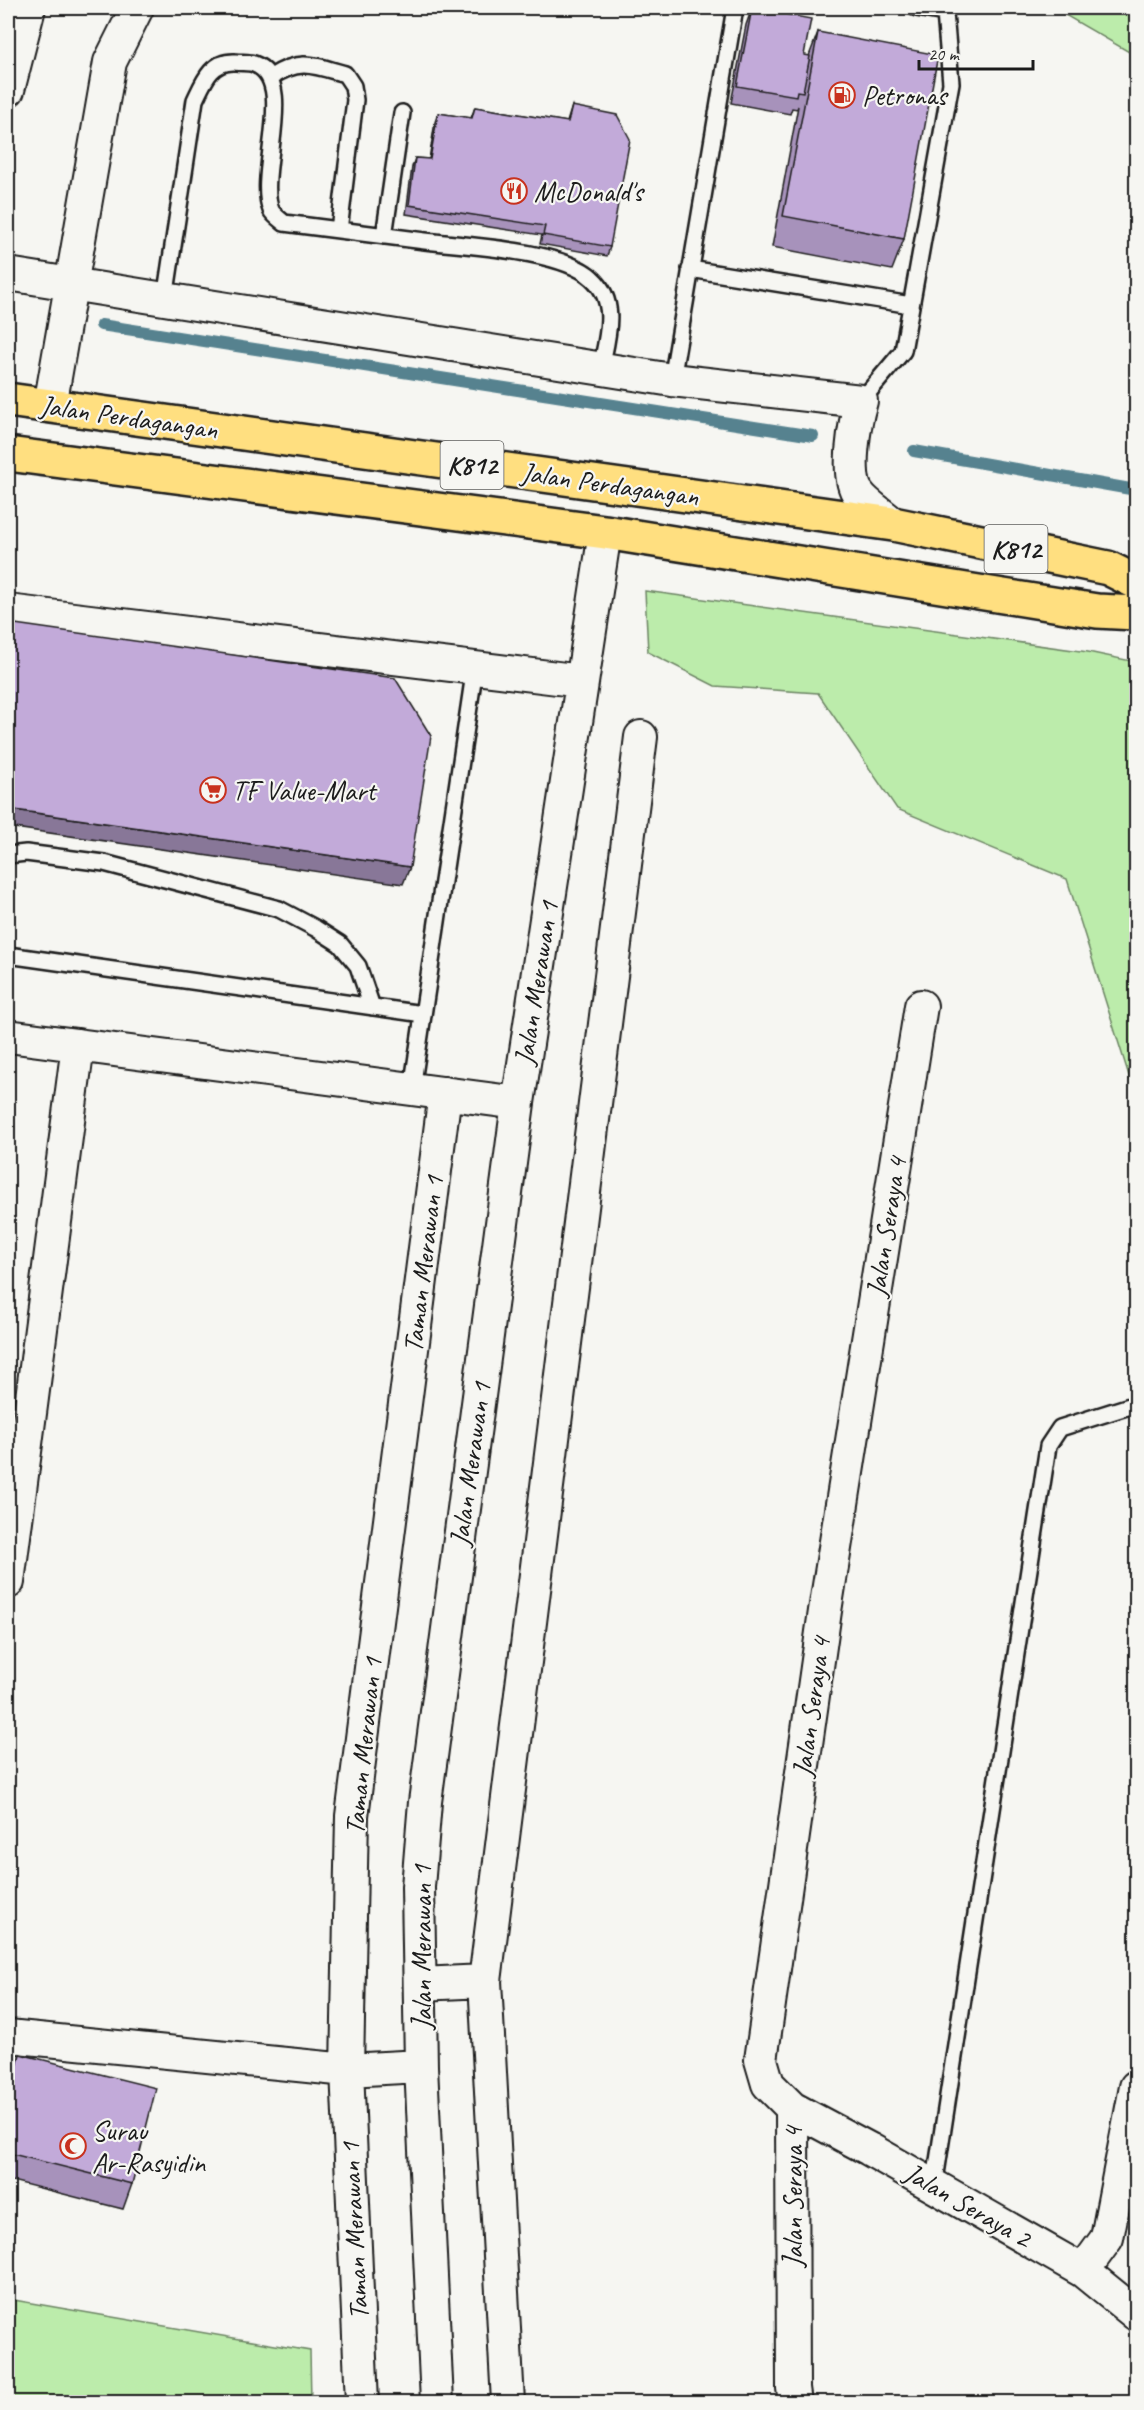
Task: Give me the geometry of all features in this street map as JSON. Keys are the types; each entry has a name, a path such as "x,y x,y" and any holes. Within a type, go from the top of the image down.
{"main road":[{"name":"Jalan Perdagangan","path":"8,400 894,524 1108,568 1137,582"},
{"name":"Jalan Perdagangan","path":"8,454 605,532 1096,611 1137,613"}],"street":[{"path":"8,79 29,8"},
{"path":"50,406 110,62 137,8"},
{"path":"8,274 69,291 165,299 601,368 857,413 852,464 856,493 894,524"},
{"name":"Jalan Merawan 1","path":"437,2403 421,2066 418,1887 425,1802 518,1103 605,532"},
{"path":"8,611 582,681"},
{"path":"508,2403 485,1981 641,737"},
{"name":"Jalan Seraya 4","path":"795,2403 793,2388 792,2108 768,2084 761,2060 825,1611 921,1006"},
{"path":"8,1036 518,1103"},
{"path":"8,1582 78,1045"},
{"name":"Taman Merawan 1","path":"362,2403 347,2070 352,1816 445,1093"},
{"path":"420,1984 485,1981"},
{"path":"8,2036 347,2070 421,2066"},
{"path":"1083,2271 1107,2238 1136,2095"},
{"name":"Jalan Seraya 2","path":"792,2108 869,2148 1083,2271 1137,2314"}],"lane":[{"path":"672,380 735,8"},
{"path":"857,413 903,351 951,83 945,13 916,8"},
{"path":"165,299 195,100 208,74 218,65 232,62 254,64 271,77 275,94 268,197 272,212 284,223 525,253 576,266 594,278 604,293 609,309 610,325 601,368"},
{"path":"271,77 287,67 310,64 345,74 353,86 355,100 339,230"},
{"path":"384,236 402,113"},
{"path":"690,269 911,305"},
{"path":"412,1089 475,667"},
{"path":"8,855 26,853 104,863 279,909 340,944 358,966 372,1007"},
{"path":"8,955 423,1014"},
{"path":"934,2187 1048,1446 1059,1428 1137,1404"}],"green space":[{"path":"1067,8 1136,8 1136,56 1065,15"},
{"path":"645,591 1088,652 1136,662 1136,1098 1067,879 897,809 818,693 715,686 648,652"},
{"path":"8,2299 310,2351 311,2402 8,2402"}],"building":[{"path":"752,8 811,19 804,55 810,56 803,92 797,91 796,96 737,86"},
{"path":"818,32 938,55 904,239 783,216"},
{"name":"McDonald's","path":"572,106 617,115 630,139 610,247 543,235 545,226 409,205 415,158 430,159 438,113 472,118 475,107 568,122"},
{"name":"TF Value-Mart","path":"8,623 395,678 431,736 410,867 8,809"},
{"name":"Surau Ar-Rasyidin","path":"20,2054 156,2088 132,2184 8,2153 8,2105"}],"waterway":[{"path":"101,325 813,436"},
{"path":"914,451 1136,490"}],"place":[{"name":"Petronas","path":"842,95"},
{"name":"McDonald's","path":"514,191"},
{"name":"TF Value-Mart","path":"213,790"},
{"name":"Surau Ar-Rasyidin","path":"73,2146"}]}
